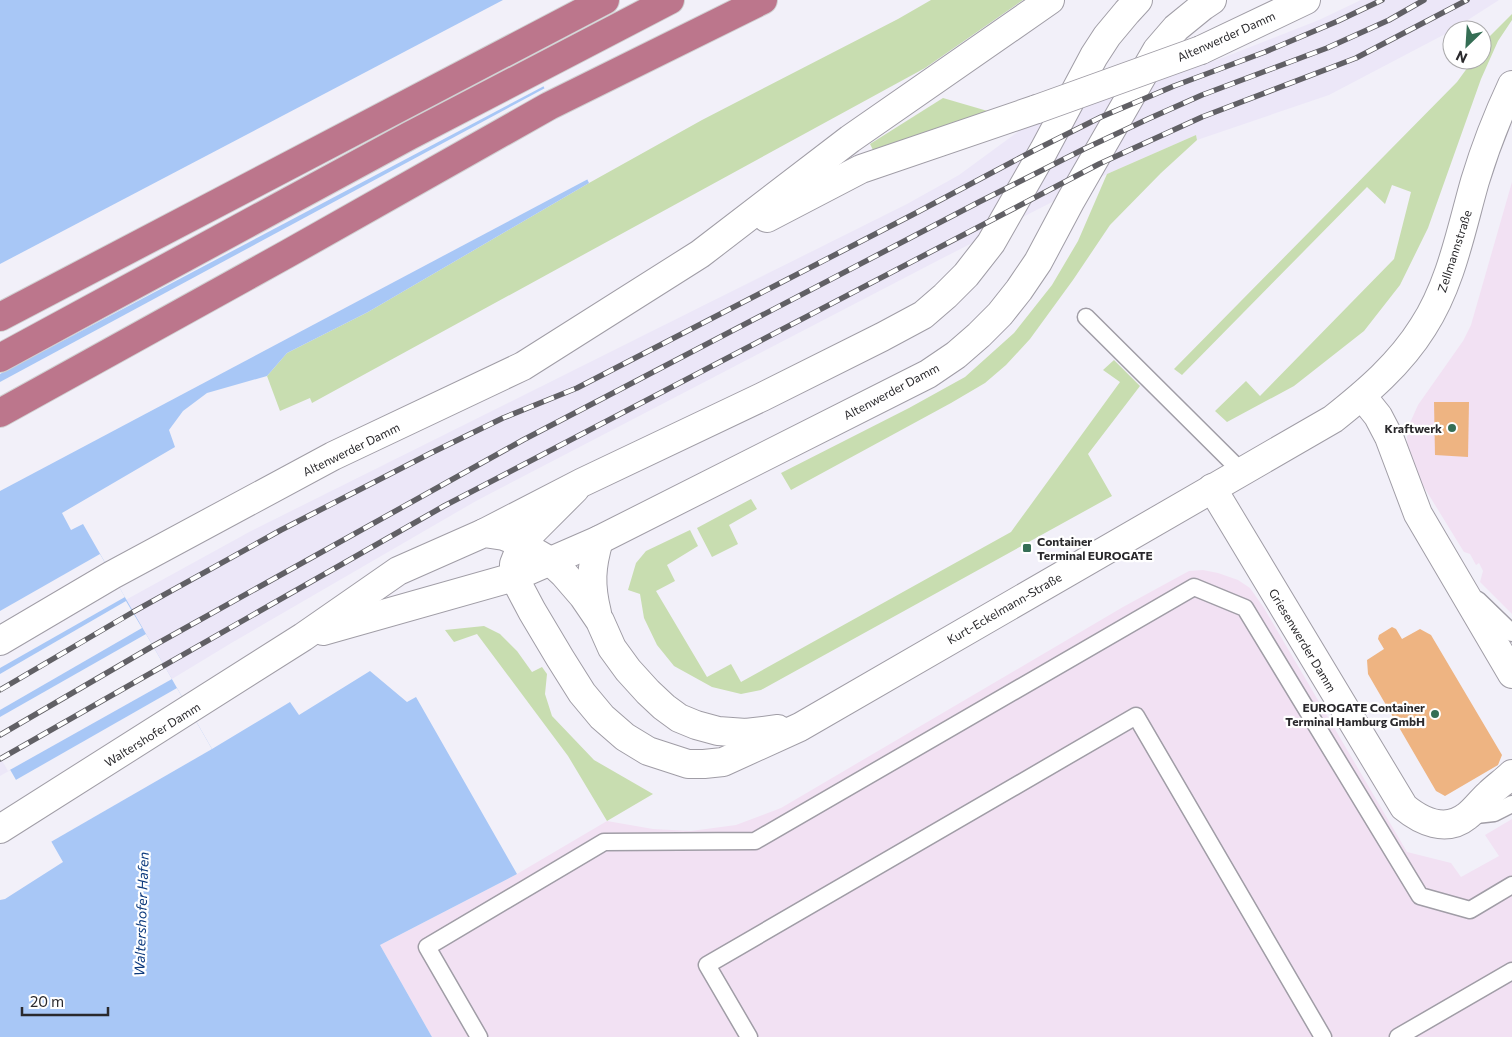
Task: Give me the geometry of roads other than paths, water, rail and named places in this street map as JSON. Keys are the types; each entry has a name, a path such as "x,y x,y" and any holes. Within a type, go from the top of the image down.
{"highway":[{"path":"0,317 605,0"},
{"path":"0,358 409,136 670,0"},
{"path":"0,413 549,106 763,0"}],"street":[{"name":"Altenwerder Damm","path":"700,254 850,139 1050,0"},
{"path":"484,533 581,483 882,338 923,315 966,275 991,243 1044,150 1094,56 1117,24 1138,0"},
{"name":"Altenwerder Damm","path":"514,577 599,540 928,374 956,355 1000,314 1038,262 1071,200 1157,50 1176,28 1212,0"},
{"name":"Altenwerder Damm","path":"0,641 112,575 333,456 523,366 700,254 861,169 1037,109 1201,50 1306,0"},
{"name":"Zellmannstraße","path":"1362,396 1408,350 1434,309 1443,290 1486,147 1512,85"},
{"path":"1362,396 1378,416 1389,437 1418,514 1512,674"},
{"name":"Kurt-Eckelmann-Straße","path":"514,577 532,611 582,693 602,717 625,737 648,751 688,764 723,762 800,726 1333,419 1362,396"},
{"path":"514,577 514,564 522,544 581,483"},
{"name":"Griesenwerder Damm","path":"1212,488 1404,807 1429,822 1445,825 1458,822 1512,774"},
{"name":"Kurt-Eckelmann-Straße","path":"484,533 504,536 522,544 550,562 564,574 583,596 600,621 612,648 628,670 648,692 679,718 718,731 746,733 800,726"},
{"name":"Waltershofer Damm","path":"7,825 302,637 398,571 484,533"},
{"name":"Kurt-Eckelmann-Straße","path":"599,540 592,566 592,583 600,621"},
{"name":"Waltershofer Damm","path":"302,637 514,577"}],"lane":[{"path":"1086,317 1242,472"},
{"path":"1453,575 1512,633"},
{"path":"479,1037 427,947 604,842 755,841 1194,587 1245,608 1420,896 1470,910 1512,885"},
{"path":"749,1037 707,965 1136,716 1323,1037"},
{"path":"1467,816 1494,813 1512,804"},
{"path":"1398,1037 1512,971"}],"water":[{"name":"Waltershofer Hafen","path":"0,0 503,0 589,183 368,312 287,353 267,376 207,393 183,411 169,430 175,447 62,513 71,530 83,524 212,749 290,702 299,715 370,671 407,702 416,697 517,874 380,945 432,1037 0,1037 0,900 5,899 63,862 0,752"}],"railway":[{"path":"0,690 133,612 281,530 503,418 577,388 1101,117 1174,86 1265,52 1382,0"},
{"path":"0,735 153,646 523,440 979,202 1148,119 1202,95 1327,48 1389,20 1424,0"},
{"path":"0,759 444,506 1099,164 1202,117 1356,58 1467,0"}],"place":[{"name":"Kraftwerk","path":"1452,428"},
{"name":"Container Terminal EUROGATE","path":"1027,548"},
{"name":"EUROGATE Container Terminal Hamburg GmbH","path":"1435,714"}]}
